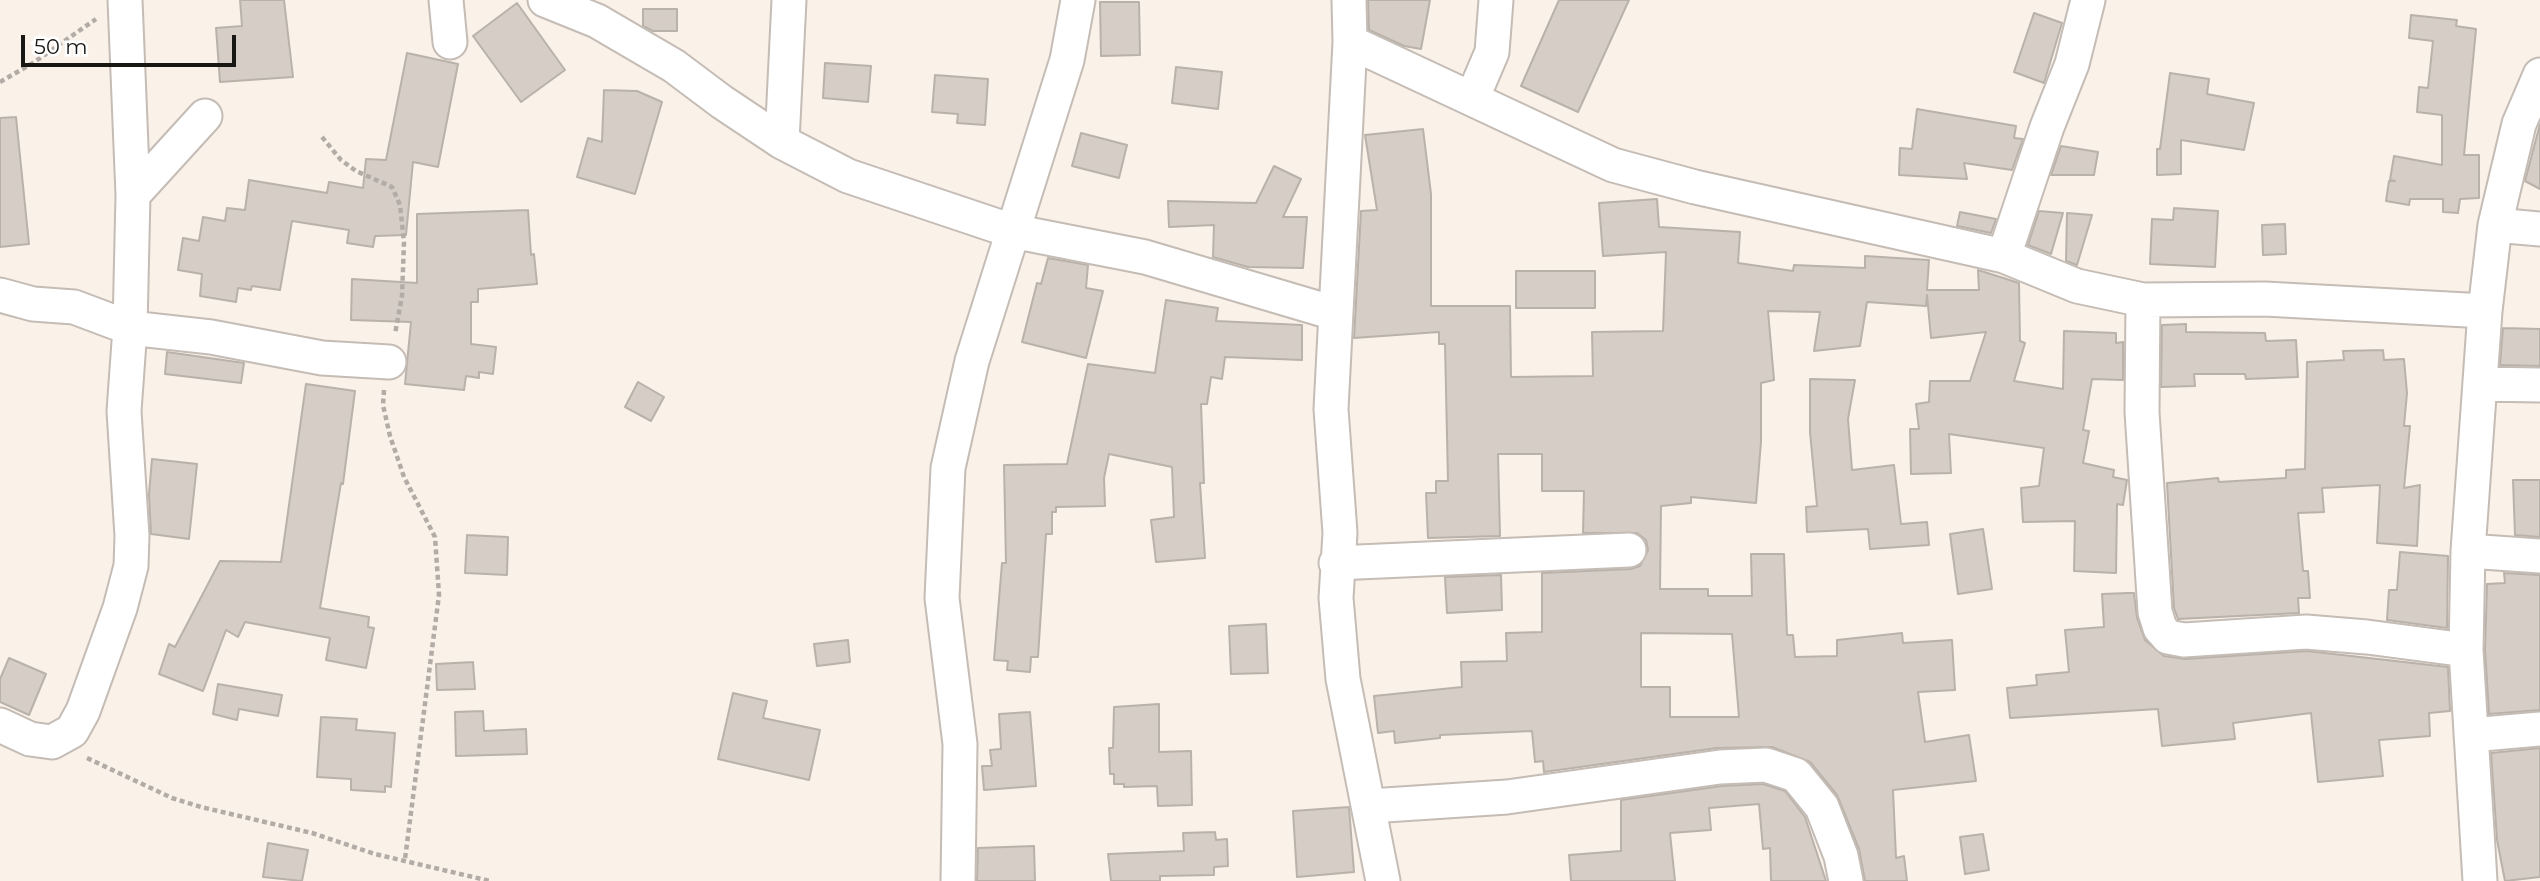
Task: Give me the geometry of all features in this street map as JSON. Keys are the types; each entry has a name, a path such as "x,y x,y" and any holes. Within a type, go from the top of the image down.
{"street":[{"path":"446,0 450,42"},
{"path":"545,0 597,21 674,66 782,142 848,176 1012,231 1145,257 1334,313"},
{"path":"782,142 789,0"},
{"path":"958,881 960,744 942,598 948,468 972,361 1067,60 1078,0"},
{"path":"1349,0 1350,42 1331,409 1340,533 1336,563 1338,641 1383,881"},
{"path":"1472,99 1492,51 1496,0"},
{"path":"2004,256 2072,64 2088,0"},
{"path":"0,725 30,739 52,742 72,731 83,711 120,608 131,566 132,536 124,411 130,328 132,195 113,8"},
{"path":"1350,42 1613,165 1695,187 2004,256 2077,286 2143,300 2265,299 2485,311"},
{"path":"2480,881 2466,650 2468,551 2485,311 2495,225 2519,124 2540,75"},
{"path":"132,195 205,116"},
{"path":"2495,225 2540,229"},
{"path":"0,295 33,304 74,307 130,328 211,337 322,358 389,362"},
{"path":"2143,300 2142,412 2153,587 2155,612 2160,628 2168,637 2184,640 2306,632 2466,650"},
{"path":"2480,384 2540,384"},
{"path":"1336,563 1629,550"},
{"path":"2468,551 2540,556"},
{"path":"2472,735 2540,729"},
{"path":"1370,806 1507,797 1720,767 1766,765 1796,775 1822,807 1842,856 1846,881"}],"path":[{"path":"0,82 33,63 113,8"},
{"path":"322,137 341,160 392,187 400,205 404,242 402,296 383,405 404,477 435,537 439,595 405,859"},
{"path":"52,742 182,801 490,881"}],"building":[{"path":"240,0 284,0 293,77 220,82 216,28 242,26"},
{"path":"1368,0 1430,0 1421,49 1404,46 1369,30"},
{"path":"1559,0 1629,0 1578,112 1521,86"},
{"path":"1100,2 1139,2 1140,55 1101,56"},
{"path":"517,3 565,70 521,102 473,36"},
{"path":"643,9 677,9 677,31 653,31 643,26"},
{"path":"2034,13 2062,23 2044,83 2014,72"},
{"path":"2411,15 2457,20 2456,26 2476,29 2464,155 2479,155 2479,198 2460,199 2458,213 2443,212 2443,199 2410,199 2409,205 2386,201 2389,181 2395,181 2390,180 2394,156 2442,165 2442,115 2417,112 2419,87 2428,88 2433,41 2409,38"},
{"path":"407,53 458,64 438,167 413,162 406,235 375,236 373,247 347,243 349,230 292,221 280,290 252,286 251,290 238,288 236,302 200,296 202,274 178,270 183,238 199,241 203,217 225,221 227,208 245,210 249,180 327,193 329,182 363,188 366,159 386,160"},
{"path":"825,63 871,66 868,102 823,98"},
{"path":"1176,67 1222,72 1218,109 1172,103"},
{"path":"2170,73 2209,79 2207,94 2254,103 2244,150 2181,140 2181,174 2157,175 2157,149 2160,149"},
{"path":"935,75 988,79 985,125 957,123 958,114 932,112"},
{"path":"604,90 637,91 662,102 635,194 577,177 588,138 602,142"},
{"path":"1917,109 2016,126 2014,138 2023,139 2012,170 1964,163 1967,179 1899,175 1900,148 1912,149"},
{"path":"16,117 29,244 0,247 0,118"},
{"path":"2540,124 2540,189 2525,181"},
{"path":"1423,129 1431,194 1431,306 1510,306 1511,377 1593,376 1592,332 1663,331 1666,252 1603,256 1599,203 1657,199 1659,227 1740,232 1738,263 1793,271 1794,265 1865,268 1865,256 1929,260 1927,290 1979,290 1978,270 2019,283 2020,341 2025,343 2014,381 2063,389 2064,331 2116,333 2116,343 2123,342 2123,380 2092,379 2083,430 2089,431 2083,463 2114,470 2113,477 2127,480 2123,505 2117,504 2116,573 2074,571 2075,521 2023,522 2021,488 2039,486 2044,448 1949,434 1951,473 1911,474 1910,429 1919,429 1916,404 1929,402 1930,381 1970,381 1986,332 1931,338 1927,295 1926,306 1867,302 1860,346 1814,351 1820,312 1768,311 1774,380 1761,383 1761,442 1756,503 1691,497 1691,503 1661,506 1660,589 1708,589 1708,596 1752,596 1751,554 1784,554 1787,635 1793,635 1795,657 1837,656 1837,640 1902,633 1903,643 1952,640 1955,690 1918,692 1925,742 1969,735 1976,781 1893,790 1896,858 1904,856 1907,881 1865,881 1859,849 1837,795 1810,762 1772,747 1717,748 1544,772 1543,761 1535,762 1532,731 1440,735 1440,738 1395,743 1394,731 1378,733 1374,696 1462,687 1461,662 1507,661 1506,633 1542,632 1542,573 1631,569 1640,566 1648,550 1646,540 1637,533 1583,533 1584,491 1542,491 1542,454 1498,454 1500,536 1428,538 1426,493 1436,493 1436,481 1448,481 1445,344 1439,344 1439,332 1354,338 1361,211 1377,210 1365,135","holes":["1641,633 1732,634 1739,717 1670,717 1670,687 1641,687"]},
{"path":"1081,133 1127,145 1119,178 1072,166"},
{"path":"2061,146 2098,152 2094,175 2051,175"},
{"path":"1274,166 1301,179 1283,217 1307,217 1303,268 1248,267 1213,257 1214,225 1169,227 1168,201 1256,203"},
{"path":"2174,208 2218,211 2215,267 2150,264 2152,219 2173,220"},
{"path":"528,210 531,255 534,254 537,284 478,289 478,302 471,302 471,344 496,347 493,374 479,372 479,378 466,376 464,390 405,384 411,322 351,320 352,279 417,283 417,214"},
{"path":"2039,211 2063,213 2051,254 2028,245"},
{"path":"1960,212 1996,219 1991,233 1957,226"},
{"path":"2067,213 2092,215 2077,265 2066,261"},
{"path":"2285,224 2286,254 2263,255 2262,225"},
{"path":"1048,258 1088,265 1086,288 1103,291 1086,358 1022,342 1037,283 1041,284"},
{"path":"1516,271 1595,271 1595,308 1516,308"},
{"path":"1166,300 1218,308 1216,321 1302,325 1302,360 1225,357 1222,379 1211,377 1207,404 1201,404 1204,483 1200,483 1205,558 1156,562 1151,520 1174,517 1172,467 1109,454 1104,478 1105,506 1056,507 1056,512 1052,512 1052,534 1046,534 1038,657 1031,657 1030,672 1007,670 1008,661 994,660 1002,563 1006,563 1004,465 1067,464 1088,364 1155,373"},
{"path":"2186,324 2186,332 2265,333 2266,341 2296,340 2298,377 2246,379 2245,374 2194,374 2195,386 2161,387 2162,325"},
{"path":"2503,328 2540,329 2540,366 2500,365"},
{"path":"2383,350 2384,360 2404,359 2407,393 2404,426 2410,426 2404,488 2420,485 2417,546 2377,543 2380,485 2322,488 2324,512 2298,513 2303,571 2308,571 2310,598 2298,598 2299,613 2178,619 2174,608 2167,483 2218,478 2219,482 2286,478 2286,470 2305,469 2307,362 2344,360 2343,351"},
{"path":"167,352 244,363 241,383 165,374"},
{"path":"1810,379 1855,380 1848,419 1852,470 1894,465 1901,524 1927,522 1929,545 1870,549 1868,529 1807,532 1806,507 1817,506 1810,432"},
{"path":"638,382 664,397 651,421 625,407"},
{"path":"306,384 355,391 343,484 341,483 320,608 369,617 368,627 374,628 366,668 326,660 330,638 245,622 238,637 226,630 203,691 159,674 169,644 175,647 220,561 281,562"},
{"path":"152,459 197,464 189,539 151,534 149,494"},
{"path":"2513,480 2540,480 2540,537 2515,535"},
{"path":"1983,529 1992,589 1958,594 1950,534"},
{"path":"467,535 508,537 507,575 465,573"},
{"path":"2400,552 2448,556 2447,628 2387,620 2389,590 2397,590"},
{"path":"2504,573 2540,575 2540,710 2489,714 2485,650 2487,584 2505,583"},
{"path":"1501,575 1502,610 1447,613 1445,577"},
{"path":"2134,593 2137,618 2145,640 2164,656 2185,659 2307,651 2448,667 2450,711 2429,713 2430,736 2379,740 2383,776 2318,782 2311,713 2233,723 2235,739 2162,746 2158,709 2010,718 2007,688 2037,685 2036,675 2069,672 2065,630 2104,627 2102,594"},
{"path":"1266,624 1268,673 1231,674 1229,626"},
{"path":"848,640 850,662 817,666 814,644"},
{"path":"9,658 46,674 29,715 0,702 0,679"},
{"path":"473,662 475,689 437,690 436,664"},
{"path":"218,684 282,695 278,716 239,709 237,720 213,714"},
{"path":"733,693 767,701 763,718 820,730 809,780 718,759"},
{"path":"1159,704 1159,752 1191,751 1192,805 1158,806 1157,786 1124,787 1124,784 1114,784 1114,774 1110,774 1109,748 1113,748 1114,707"},
{"path":"483,711 484,731 526,729 527,754 456,756 455,712"},
{"path":"1030,712 1036,786 984,790 982,766 992,766 990,750 1001,749 999,714"},
{"path":"321,717 357,719 356,730 395,733 391,787 385,786 385,792 351,790 351,779 317,777"},
{"path":"2540,748 2540,877 2505,881 2497,840 2491,753"},
{"path":"1763,784 1785,791 1805,817 1826,881 1771,881 1770,848 1763,849 1759,804 1709,808 1711,830 1670,833 1675,881 1571,881 1569,855 1621,851 1621,800 1722,786"},
{"path":"1349,807 1354,872 1297,877 1293,811"},
{"path":"1215,832 1216,840 1227,839 1228,866 1214,867 1214,875 1160,876 1160,881 1111,881 1108,854 1184,851 1183,833"},
{"path":"1983,834 1989,870 1965,874 1960,837"},
{"path":"268,843 308,850 302,881 263,877"},
{"path":"1034,846 1035,881 977,881 978,848"}]}
